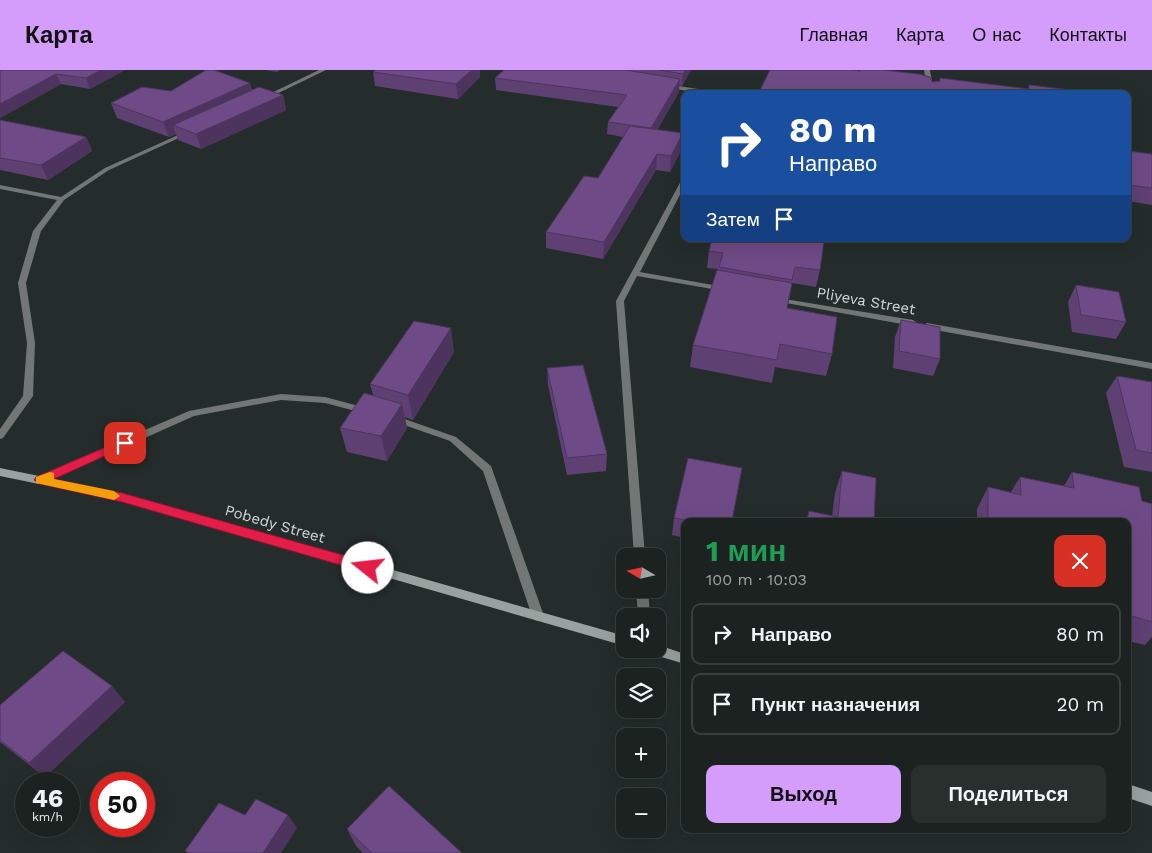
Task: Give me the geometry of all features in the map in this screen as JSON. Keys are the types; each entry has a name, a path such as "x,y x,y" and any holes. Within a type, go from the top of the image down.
{"main road":[{"name":"Pobedy Street","path":"0,472 122,497 616,638"},
{"path":"666,653 681,658"},
{"path":"1131,792 1152,799"}],"street":[{"path":"252,103 323,70"},
{"path":"928,70 930,90"},
{"path":"659,85 691,90"},
{"path":"0,436 28,396 31,343 22,283 37,231 62,199 107,169 198,128"},
{"path":"638,548 620,301 681,185"},
{"path":"0,187 62,199"},
{"path":"634,273 732,291"},
{"name":"Pliyeva Street","path":"761,296 1152,366"},
{"path":"40,480 192,413 282,397 325,400 397,419 453,439 487,469 538,616"}],"building":[{"path":"0,70 101,70 86,78 56,74 0,104"},
{"path":"206,70 214,70 250,83 163,122 111,103 142,87 171,91"},
{"path":"376,70 472,70 456,84 373,72"},
{"path":"504,70 626,70 680,79 651,128 608,122 627,95 495,78"},
{"path":"660,70 685,70 683,74"},
{"path":"770,70 883,70 919,74 930,77 932,82 940,81 940,78 1029,89 1029,85 1072,90 760,90"},
{"path":"259,87 283,95 196,134 173,125"},
{"path":"0,120 86,137 41,165 0,158"},
{"path":"630,126 681,133 681,137 671,156 657,154 604,242 546,232 584,176 598,178"},
{"path":"1131,151 1152,154 1152,188 1131,185"},
{"path":"711,242 824,242 820,270 795,267 792,280 719,267 723,253 709,251"},
{"path":"717,270 792,283 787,308 837,317 832,354 780,344 777,360 693,345"},
{"path":"1076,285 1119,292 1126,322 1081,315"},
{"path":"901,320 940,327 940,359 899,351"},
{"path":"414,321 451,328 408,395 370,384"},
{"path":"583,365 607,454 567,458 547,368"},
{"path":"1117,376 1152,382 1152,453 1136,450"},
{"path":"364,393 402,404 381,436 340,428"},
{"path":"688,458 742,468 733,518 674,518"},
{"path":"842,471 876,478 874,518 808,518 809,511 838,517"},
{"path":"1072,472 1139,487 1142,501 1152,504 1152,622 1131,616 1131,518 988,518 988,487 1021,495 1020,477 1074,488"},
{"path":"63,651 112,686 29,763 0,740 0,705"},
{"path":"389,786 462,853 370,853 347,829"},
{"path":"256,799 288,815 263,853 189,853 185,851 219,803 245,815"}],"slow traffic":[{"path":"50,476 40,480 114,496"}],"route":[{"path":"125,443 40,480 122,497 368,568"}]}
